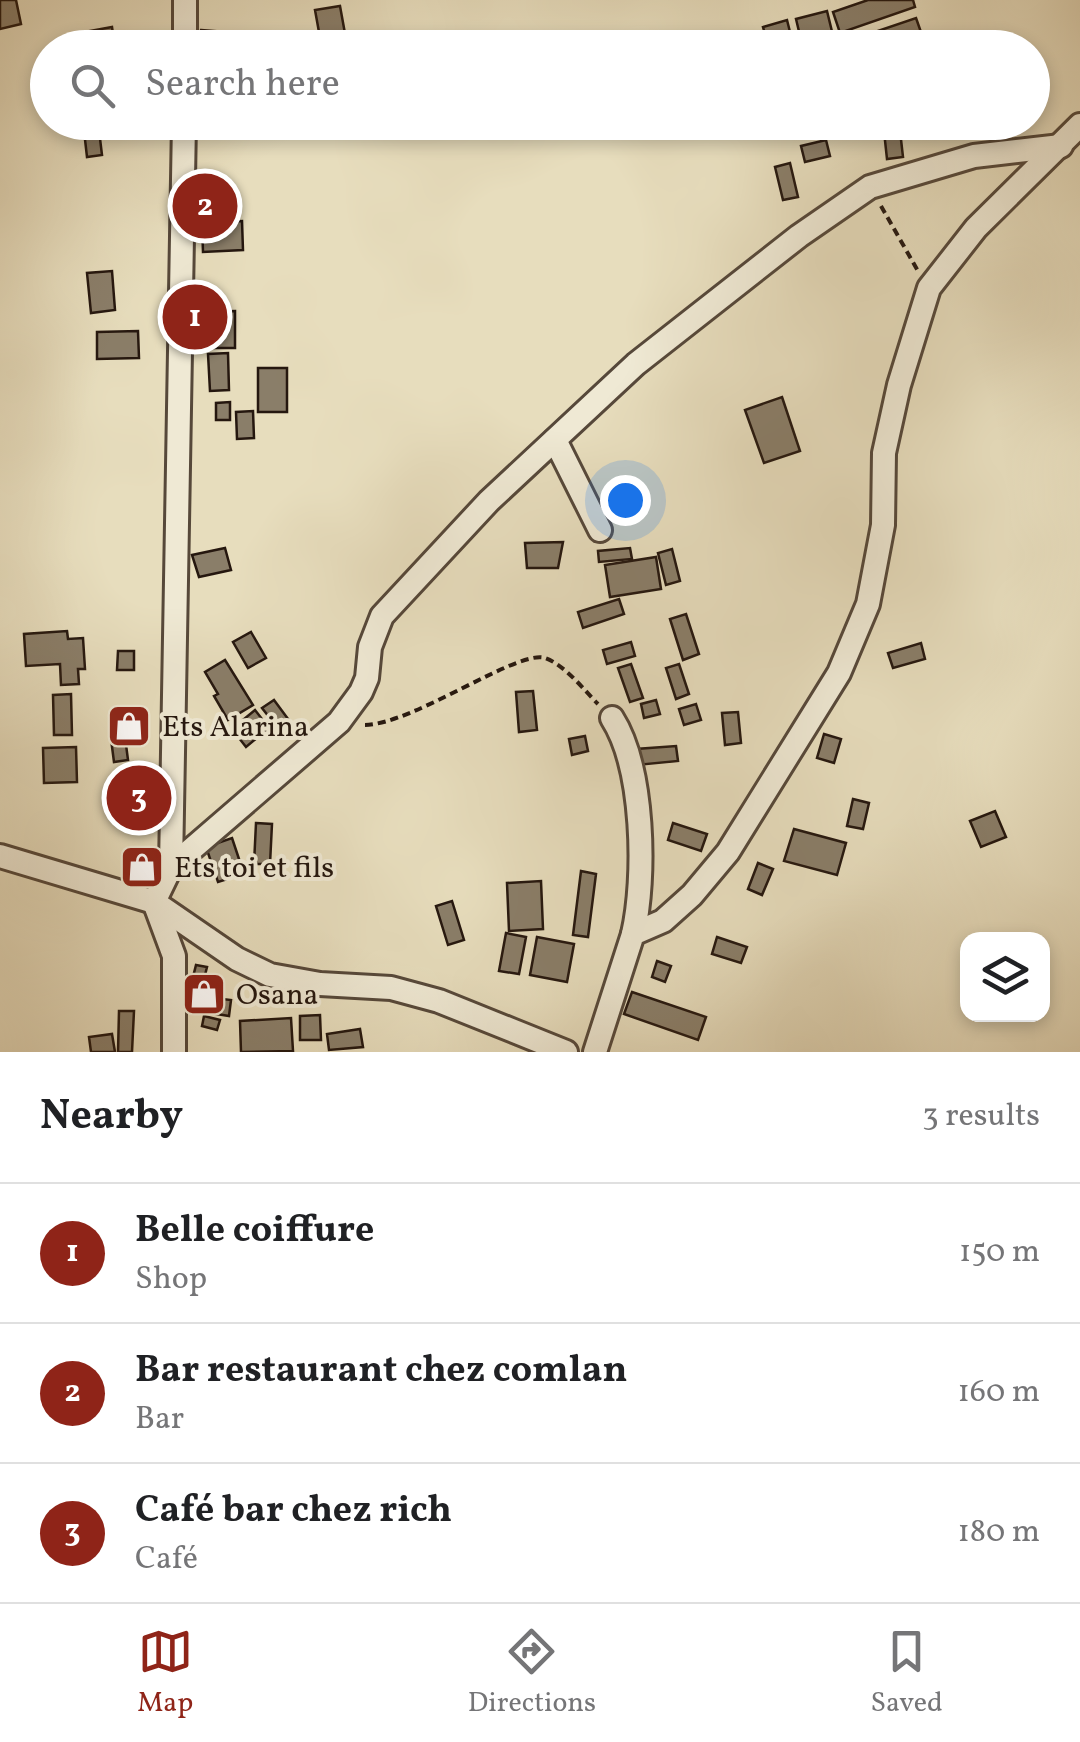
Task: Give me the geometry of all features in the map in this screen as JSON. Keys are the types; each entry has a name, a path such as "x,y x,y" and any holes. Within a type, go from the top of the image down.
{"street":[{"path":"184,30 185,0"},
{"path":"633,934 662,922 692,895 728,852 839,673 868,604 883,525 884,454 899,385 929,288 976,228 1080,124"},
{"path":"171,867 184,140"},
{"path":"174,1052 174,956 154,902 171,867 339,722 362,692 370,647 382,616 490,501 636,364 799,236 870,187 974,156 1061,146"},
{"path":"556,440 600,530"},
{"path":"596,1052 640,904 641,868 632,771 622,734 612,718"},
{"path":"0,856 154,902 237,960 270,975 320,984 391,988 439,1000 566,1052"}],"path":[{"path":"870,187 929,288"},
{"path":"339,722 370,726 428,708 517,661 542,656 612,718"}],"building":[{"path":"0,0 16,0 21,24 0,29"},
{"path":"868,0 913,0 915,7 849,30 839,30 833,12"},
{"path":"340,6 344,30 319,30 315,10"},
{"path":"827,11 832,30 799,30 796,19"},
{"path":"916,18 920,30 881,30"},
{"path":"787,20 790,30 764,30 763,27"},
{"path":"85,140 100,140 102,155 87,157"},
{"path":"826,140 830,156 805,162 801,146"},
{"path":"885,140 901,140 903,157 887,159"},
{"path":"790,163 798,197 783,200 775,167"},
{"path":"242,221 243,250 203,252 202,223"},
{"path":"112,271 115,310 91,313 87,273"},
{"path":"235,311 235,348 193,348 193,312"},
{"path":"138,331 139,358 97,359 97,332"},
{"path":"228,353 229,390 210,391 208,354"},
{"path":"258,368 287,368 287,412 258,412"},
{"path":"782,397 800,451 764,463 745,410"},
{"path":"230,402 230,420 216,420 216,403"},
{"path":"253,411 254,438 237,439 236,412"},
{"path":"563,542 558,568 527,568 525,543"},
{"path":"225,548 231,570 199,577 192,555"},
{"path":"630,548 632,559 599,562 598,551"},
{"path":"672,549 680,581 666,585 658,553"},
{"path":"656,557 661,589 610,597 605,565"},
{"path":"619,599 624,614 583,628 578,612"},
{"path":"686,614 699,654 683,660 670,619"},
{"path":"67,631 68,639 83,638 85,669 78,669 79,684 61,685 60,664 26,666 24,634"},
{"path":"251,632 266,658 248,668 233,642"},
{"path":"631,642 635,656 607,664 603,650"},
{"path":"921,643 925,659 893,668 888,653"},
{"path":"118,651 134,651 134,670 117,670"},
{"path":"225,660 253,705 228,720 205,672"},
{"path":"631,664 643,698 630,702 618,668"},
{"path":"679,664 689,694 676,699 666,668"},
{"path":"533,691 537,730 519,732 516,692"},
{"path":"71,694 72,735 54,735 53,695"},
{"path":"274,700 291,723 280,731 262,708"},
{"path":"656,700 660,714 644,718 641,704"},
{"path":"696,704 701,720 684,725 679,709"},
{"path":"255,710 269,728 246,747 232,729"},
{"path":"738,712 741,743 725,745 722,713"},
{"path":"127,713 128,732 115,733 114,714"},
{"path":"824,734 841,739 834,763 817,758"},
{"path":"585,736 588,751 572,755 569,739"},
{"path":"125,737 128,760 114,762 111,739"},
{"path":"676,746 678,761 637,765 636,749"},
{"path":"76,747 77,782 44,783 43,748"},
{"path":"853,799 869,803 863,829 847,826"},
{"path":"995,811 1006,837 981,847 970,821"},
{"path":"256,823 272,824 270,864 254,864"},
{"path":"673,823 707,834 701,851 668,840"},
{"path":"794,829 846,843 837,875 784,861"},
{"path":"232,838 244,874 218,882 206,847"},
{"path":"758,863 773,869 762,895 748,889"},
{"path":"581,871 596,874 588,937 573,935"},
{"path":"541,881 543,929 509,931 507,883"},
{"path":"452,901 464,940 448,945 436,906"},
{"path":"506,933 526,937 519,974 499,971"},
{"path":"537,937 574,944 567,982 530,975"},
{"path":"717,937 747,947 741,963 712,954"},
{"path":"657,961 671,966 665,982 652,977"},
{"path":"196,965 207,967 203,983 192,981"},
{"path":"202,984 216,986 214,998 231,1000 229,1016 204,1012 206,1000 199,999"},
{"path":"632,992 706,1017 698,1040 624,1014"},
{"path":"119,1011 134,1011 132,1052 118,1052"},
{"path":"320,1015 321,1040 300,1040 300,1016"},
{"path":"204,1016 220,1020 217,1030 202,1026"},
{"path":"291,1018 293,1051 241,1052 240,1021"},
{"path":"360,1029 363,1047 329,1050 327,1034"},
{"path":"112,1034 115,1052 91,1052 89,1037"}],"place":[{"name":"Bar restaurant chez comlan","path":"205,206"},
{"name":"Belle coiffure","path":"195,317"},
{"name":"Ets Alarina","path":"129,726"},
{"name":"Café bar chez rich","path":"139,798"},
{"name":"Ets toi et fils","path":"142,867"},
{"name":"Osana","path":"204,994"}]}
